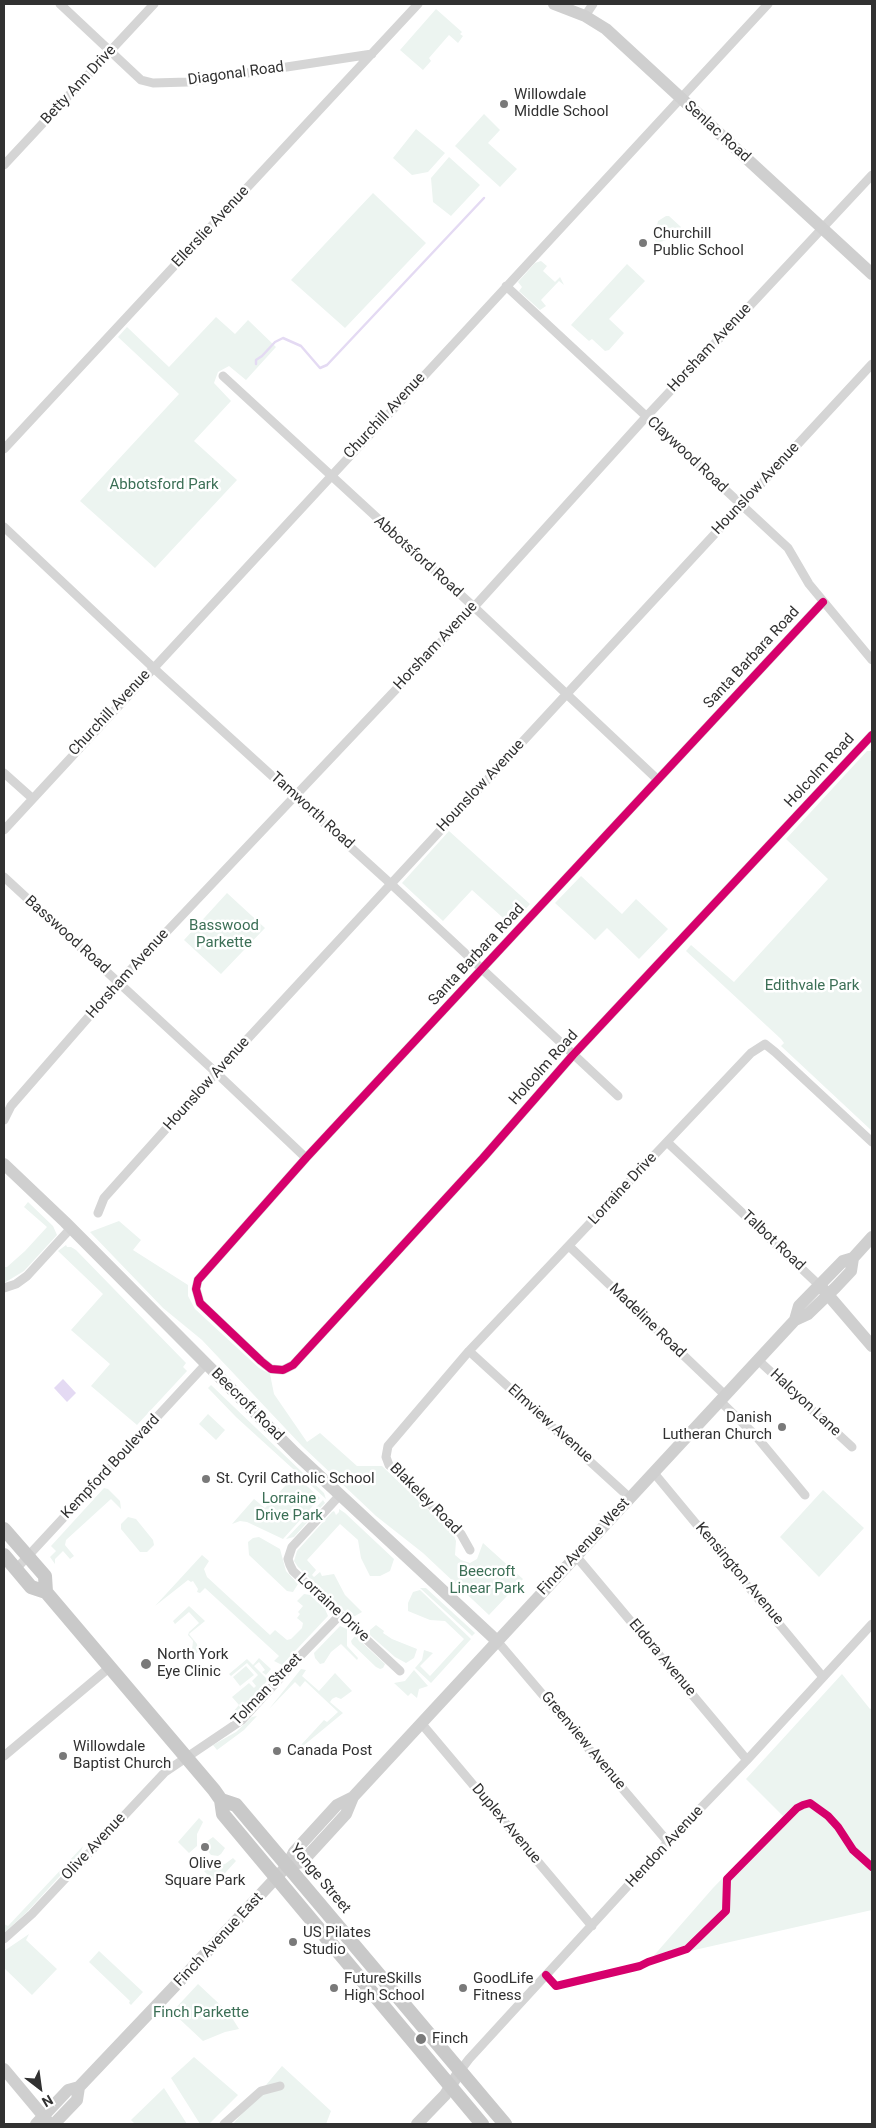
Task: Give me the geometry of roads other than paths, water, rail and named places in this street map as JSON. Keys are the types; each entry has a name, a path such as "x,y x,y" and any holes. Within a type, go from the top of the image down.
{"main road":[{"name":"Yonge Street","path":"4,1529 45,1576 46,1592"},
{"name":"Yonge Street","path":"4,1555 31,1588 46,1592 186,1756 221,1800 223,1814 482,2124"},
{"name":"Yonge Street","path":"221,1800 236,1805 505,2124"}],"street":[{"name":"Diagonal Road","path":"60,4 141,80 160,84 188,82 372,54"},
{"name":"Betty Ann Drive","path":"4,165 154,4"},
{"name":"Ellerslie Avenue","path":"4,449 418,4"},
{"name":"Senlac Road","path":"554,4 585,16 606,29 872,274"},
{"path":"585,16 593,4"},
{"name":"Churchill Avenue","path":"4,830 768,4"},
{"name":"Horsham Avenue","path":"4,1120 11,1106 119,982 474,607 646,417 872,175"},
{"name":"Claywood Road","path":"506,286 788,548 809,584 872,660"},
{"name":"Hounslow Avenue","path":"98,1213 104,1198 216,1073 872,364"},
{"name":"Abbotsford Road","path":"223,376 474,607 657,780"},
{"name":"Tamworth Road","path":"4,527 618,1096"},
{"name":"Santa Barbara Road","path":"231,1332 200,1303 196,1289 198,1280 306,1158 823,602"},
{"name":"Holcolm Road","path":"231,1332 271,1369 283,1370 292,1365 476,1165 573,1055 872,736"},
{"path":"4,773 32,798"},
{"name":"Basswood Road","path":"4,877 306,1158"},
{"name":"Lorraine Drive","path":"388,1446 469,1351 667,1142 752,1054 765,1044 792,1066 872,1142"},
{"name":"Talbot Road","path":"667,1142 824,1290 872,1346"},
{"name":"Beecroft Road","path":"4,1164 72,1228 295,1454 497,1641"},
{"path":"4,1288 16,1284 27,1276 72,1228"},
{"name":"Finch Avenue West","path":"287,1866 294,1852 337,1805 352,1797 795,1320 799,1306 824,1290 843,1261 853,1258 872,1238"},
{"name":"Madeline Road","path":"569,1246 723,1398 805,1495"},
{"name":"Elmview Avenue","path":"469,1351 630,1498"},
{"name":"Halcyon Lane","path":"758,1360 852,1447"},
{"name":"Kempford Boulevard","path":"16,1569 206,1364"},
{"name":"Blakeley Road","path":"388,1446 386,1457 389,1465 461,1534 470,1550"},
{"name":"Kensington Avenue","path":"654,1472 823,1677"},
{"name":"Lorraine Drive","path":"340,1495 292,1547 288,1559 293,1571 400,1671"},
{"name":"Eldora Avenue","path":"576,1556 748,1760"},
{"name":"Tolman Street","path":"186,1756 242,1720 340,1615"},
{"name":"Hendon Avenue","path":"460,2071 668,1842 748,1760 872,1624"},
{"name":"Greenview Avenue","path":"497,1641 668,1842"},
{"path":"4,1756 110,1667"},
{"name":"Duplex Avenue","path":"421,1723 592,1926"},
{"name":"Olive Avenue","path":"4,1939 32,1914 165,1772 186,1756"},
{"name":"Finch Avenue East","path":"46,2122 68,2090 79,2087 287,1866"},
{"path":"4,2069 46,2122"},
{"path":"417,2124 445,2095 460,2071"},
{"path":"224,2124 261,2091 280,2086"}],"waterway":[{"path":"256,364 256,360 275,342 283,338 301,346 320,368 327,365 484,198"}],"place":[{"name":"Willowdale Middle School","path":"504,104"},
{"name":"Churchill Public School","path":"643,243"},
{"name":"Danish Lutheran Church","path":"782,1427"},
{"name":"St. Cyril Catholic School","path":"206,1479"},
{"name":"North York Eye Clinic","path":"146,1664"},
{"name":"Canada Post","path":"277,1751"},
{"name":"Willowdale Baptist Church","path":"63,1756"},
{"name":"Olive Square Park","path":"205,1847"},
{"name":"US Pilates Studio","path":"293,1942"},
{"name":"FutureSkills High School","path":"334,1988"},
{"name":"GoodLife Fitness","path":"463,1988"},
{"name":"Finch","path":"421,2039"}],"park label":[{"name":"Abbotsford Park","path":"164,485"},
{"name":"Basswood Parkette","path":"224,934"},
{"name":"Edithvale Park","path":"812,986"},
{"name":"Lorraine Drive Park","path":"289,1508"},
{"name":"Beecroft Linear Park","path":"487,1580"},
{"name":"Finch Parkette","path":"201,2013"}]}
